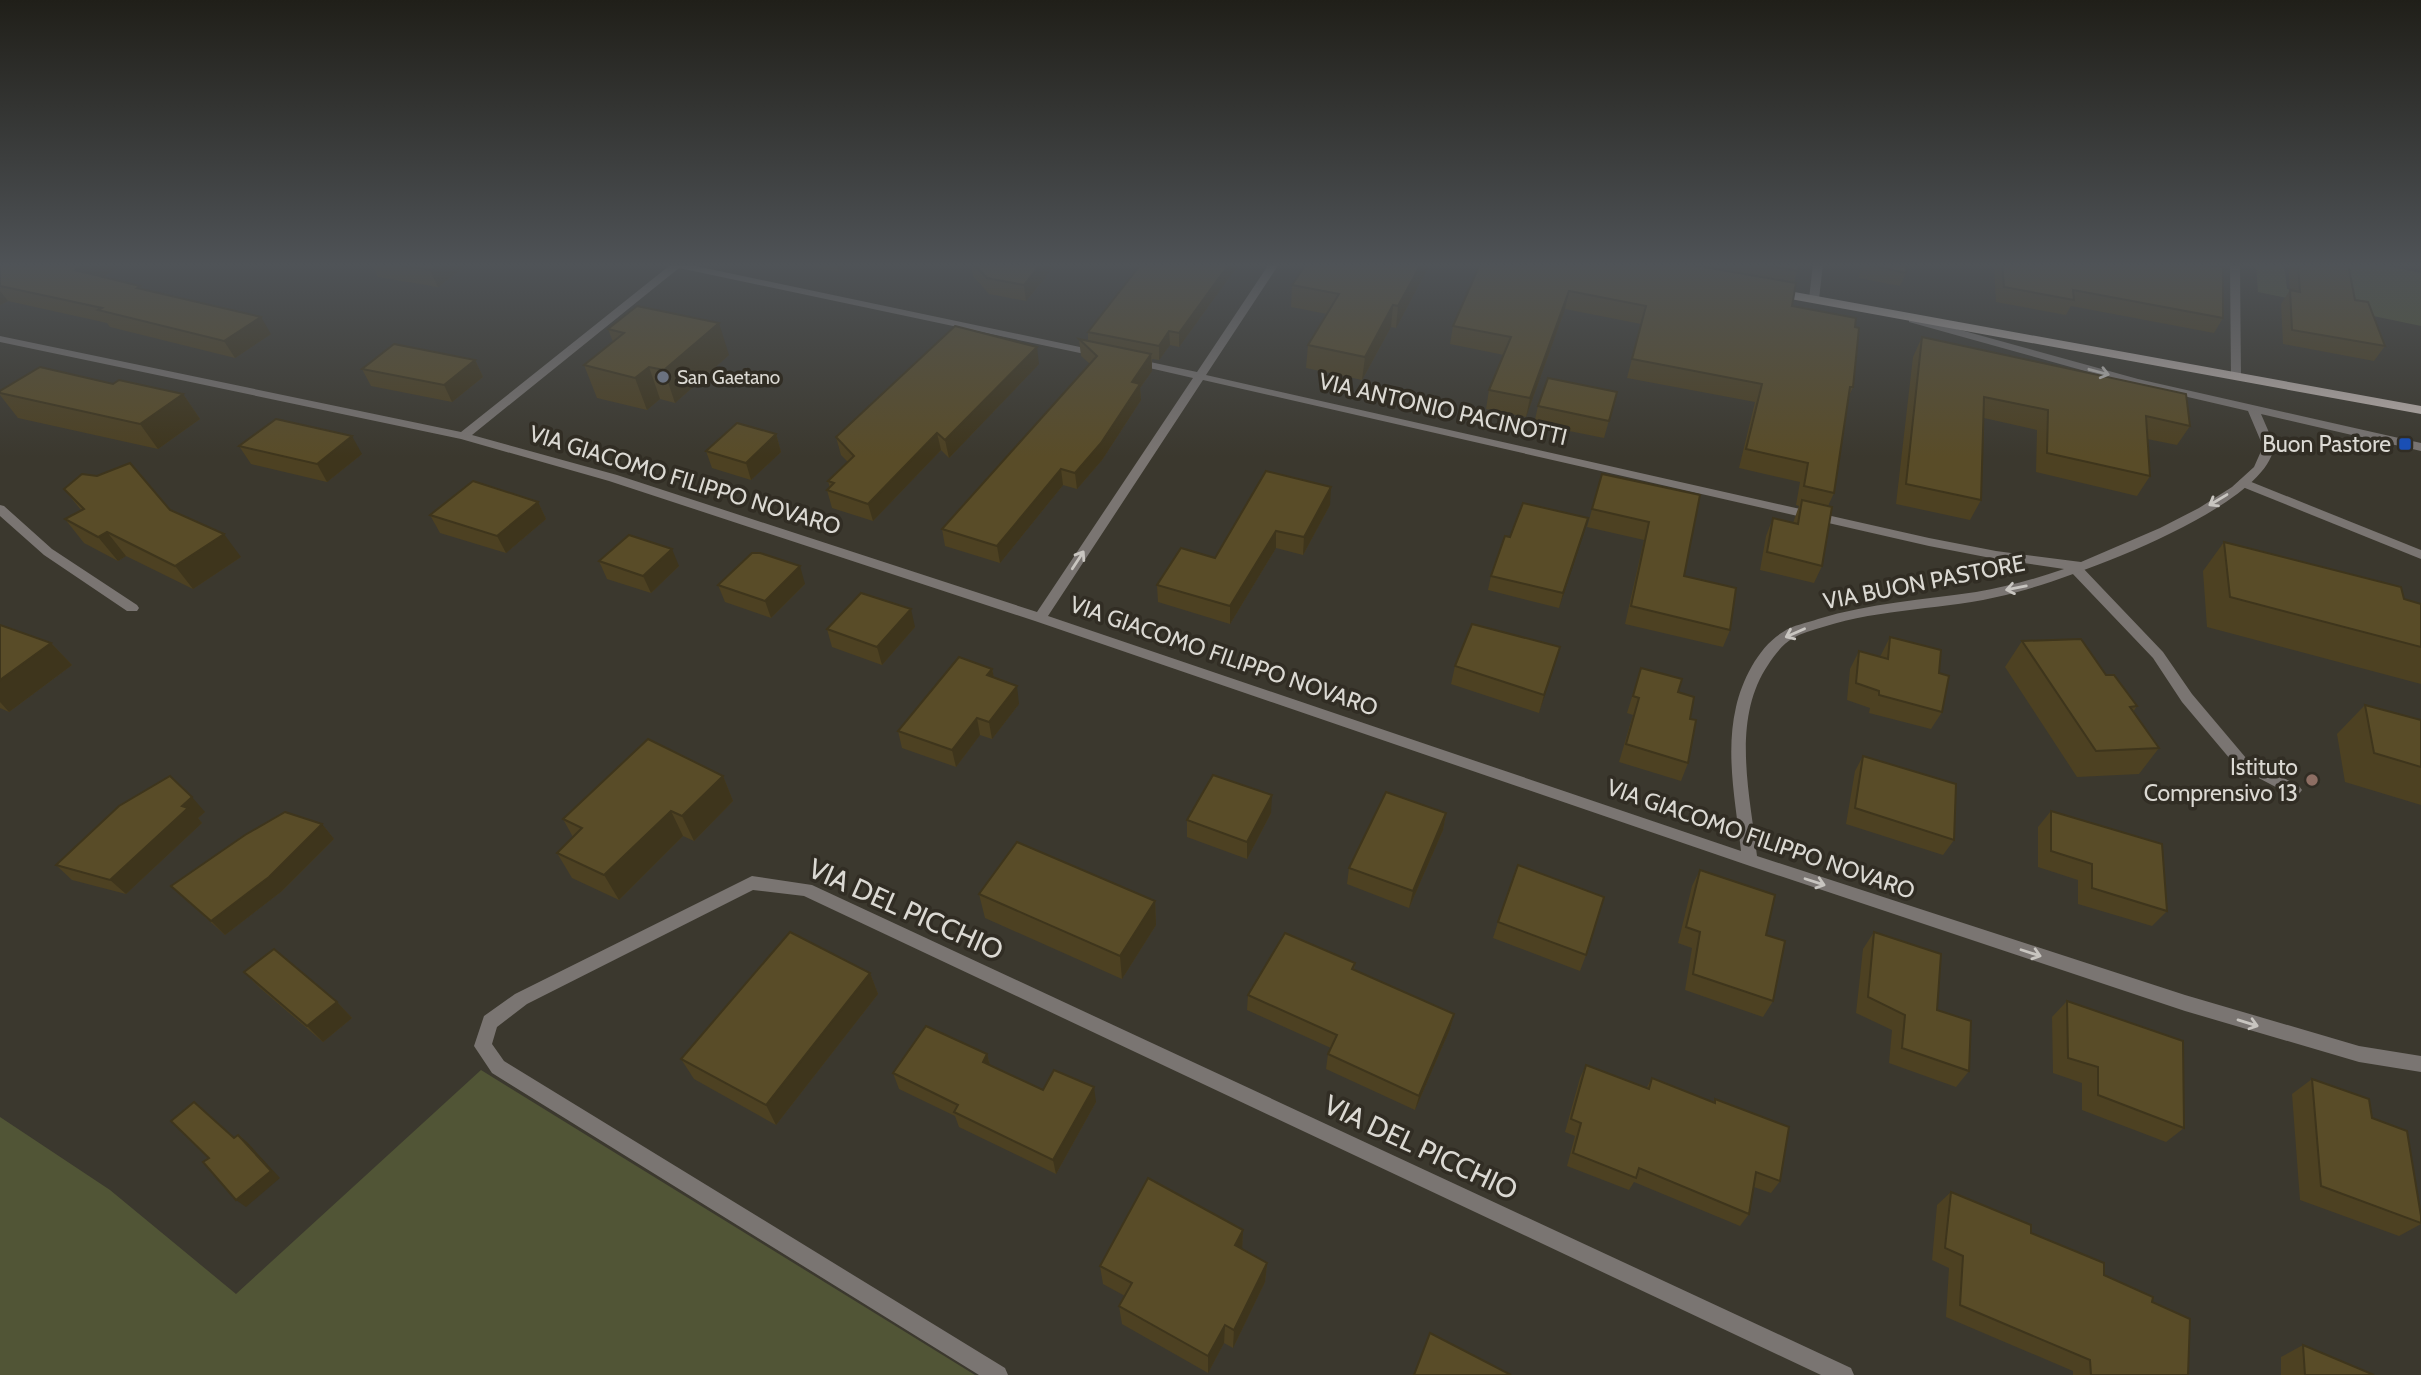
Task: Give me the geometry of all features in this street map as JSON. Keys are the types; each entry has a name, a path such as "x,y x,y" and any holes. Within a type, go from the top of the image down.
{"main road":[{"path":"1972,328 2421,410"}],"street":[{"path":"463,436 596,328"},
{"path":"978,328 1114,357"},
{"path":"1040,618 1231,328"},
{"path":"1946,328 2136,382 2421,447"},
{"path":"2236,328 2236,377"},
{"name":"VIA GIACOMO FILIPPO NOVARO","path":"0,339 463,436 613,478 1040,618 1750,860 2255,1026 2359,1054 2421,1064"},
{"path":"2119,356 2121,372 2136,382"},
{"name":"VIA ANTONIO PACINOTTI","path":"1127,360 1929,542 2079,568"},
{"name":"VIA BUON PASTORE","path":"1750,860 1739,735 1743,698 1760,665 1786,636 1833,618 2028,586 2125,550 2188,519 2244,483 2262,466 2268,448 2253,409"},
{"path":"2244,483 2421,555"},
{"path":"0,509 48,552 132,608"},
{"path":"2079,568 2158,655 2187,698 2241,762 2294,790"},
{"name":"VIA DEL PICCHIO","path":"999,1375 498,1067 483,1046 490,1022 521,999 752,883 806,890 1844,1375"}],"green space":[{"path":"481,1070 975,1375 0,1375 0,1117 110,1190 236,1294"}],"building":[{"path":"172,328 244,328 224,341"},
{"path":"713,328 664,370 649,367 635,378 584,365 624,333 608,329"},
{"path":"953,328 963,328 1037,347 945,440 937,433 868,504 827,490 834,483 828,481 854,456 836,437"},
{"path":"1091,328 1183,328 1179,333 1169,331 1159,346 1088,332"},
{"path":"1318,328 1381,328 1365,357 1308,345"},
{"path":"1464,328 1555,328 1530,398 1489,390 1511,337"},
{"path":"1640,328 1859,328 1853,387 1850,387 1834,493 1804,486 1808,463 1746,449 1762,384 1632,359"},
{"path":"2378,328 2385,346 2292,330"},
{"path":"1922,337 2186,394 2190,426 2146,416 2150,476 2047,453 2048,410 1984,397 1981,500 1906,484"},
{"path":"1079,339 1151,354 1132,382 1140,384 1101,443 1075,473 1061,469 997,546 942,529 1097,356"},
{"path":"394,344 475,360 444,385 362,369"},
{"path":"40,367 113,384 119,380 183,394 140,424 0,393"},
{"path":"1548,378 1617,392 1609,421 1538,406"},
{"path":"276,419 352,436 317,464 239,446"},
{"path":"737,423 776,434 746,463 706,451"},
{"path":"130,463 170,510 224,534 175,566 107,532 98,537 65,519 84,509 64,489 82,474 97,476"},
{"path":"1266,471 1331,487 1304,537 1276,531 1230,606 1157,585 1181,548 1215,558"},
{"path":"1602,474 1700,495 1684,576 1736,588 1730,630 1631,606 1649,522 1592,509"},
{"path":"473,481 538,502 497,536 430,515"},
{"path":"1802,500 1832,507 1822,566 1767,552 1773,518 1798,524"},
{"path":"1523,503 1588,518 1563,593 1491,576 1505,536 1510,537"},
{"path":"629,535 672,549 643,576 599,561"},
{"path":"2224,542 2401,587 2404,599 2421,604 2421,647 2230,597"},
{"path":"752,553 800,566 765,601 718,585"},
{"path":"861,593 911,609 877,647 827,629"},
{"path":"1472,624 1560,647 1544,695 1455,666"},
{"path":"0,625 51,643 0,680"},
{"path":"1890,637 1941,650 1939,673 1949,676 1942,712 1879,695 1879,691 1856,683 1859,651 1888,659"},
{"path":"2081,639 2106,675 2114,675 2137,706 2130,707 2159,748 2096,751 2022,641"},
{"path":"959,657 992,669 987,675 1017,686 989,722 977,718 952,750 898,731"},
{"path":"1641,668 1682,679 1678,692 1694,697 1690,719 1696,720 1688,763 1626,744 1639,698 1633,696"},
{"path":"2365,705 2421,720 2421,767 2374,753"},
{"path":"648,739 723,776 682,816 671,811 604,875 557,853 582,828 563,819"},
{"path":"1863,756 1956,784 1954,840 1855,808"},
{"path":"1213,775 1272,795 1247,842 1187,820"},
{"path":"170,776 192,797 182,806 188,808 110,880 56,865 119,806"},
{"path":"1386,792 1446,813 1413,891 1349,868"},
{"path":"2051,811 2162,844 2167,911 2092,888 2092,864 2051,851"},
{"path":"285,812 322,824 269,877 211,921 171,886 245,835"},
{"path":"1017,842 1155,901 1120,956 979,894"},
{"path":"1518,865 1604,897 1586,955 1498,922"},
{"path":"1700,870 1775,895 1766,935 1785,941 1773,1001 1693,974 1700,932 1686,927"},
{"path":"790,932 870,973 766,1105 681,1059"},
{"path":"1874,932 1941,954 1937,1010 1971,1021 1969,1071 1902,1048 1905,1015 1868,997"},
{"path":"1285,933 1355,963 1352,969 1454,1014 1419,1096 1328,1054 1337,1035 1248,995"},
{"path":"274,949 337,1002 307,1026 244,972"},
{"path":"2067,1001 2183,1041 2184,1128 2098,1095 2098,1067 2068,1058"},
{"path":"926,1026 987,1054 983,1062 1043,1090 1054,1070 1094,1087 1053,1160 954,1112 958,1105 893,1073"},
{"path":"1586,1065 1649,1089 1652,1078 1715,1103 1715,1099 1789,1127 1780,1181 1756,1172 1749,1214 1639,1168 1636,1178 1573,1153 1581,1123 1571,1119"},
{"path":"2312,1079 2369,1099 2372,1118 2407,1131 2421,1223 2321,1186"},
{"path":"194,1102 234,1138 238,1135 271,1171 236,1200 203,1162 209,1158 171,1121"},
{"path":"1148,1178 1243,1230 1235,1245 1267,1263 1234,1330 1225,1325 1208,1356 1119,1306 1132,1283 1100,1266"},
{"path":"1951,1192 2031,1225 2031,1233 2104,1263 2104,1275 2153,1297 2152,1302 2190,1319 2188,1375 2091,1375 2090,1360 1960,1305 1963,1256 1945,1248"},
{"path":"1430,1333 1511,1375 1414,1375"},
{"path":"2303,1345 2374,1375 2305,1375"}],"place":[{"name":"San Gaetano","path":"663,377"},
{"name":"Buon Pastore","path":"2405,444"},
{"name":"Istituto Comprensivo 13","path":"2312,780"}]}
